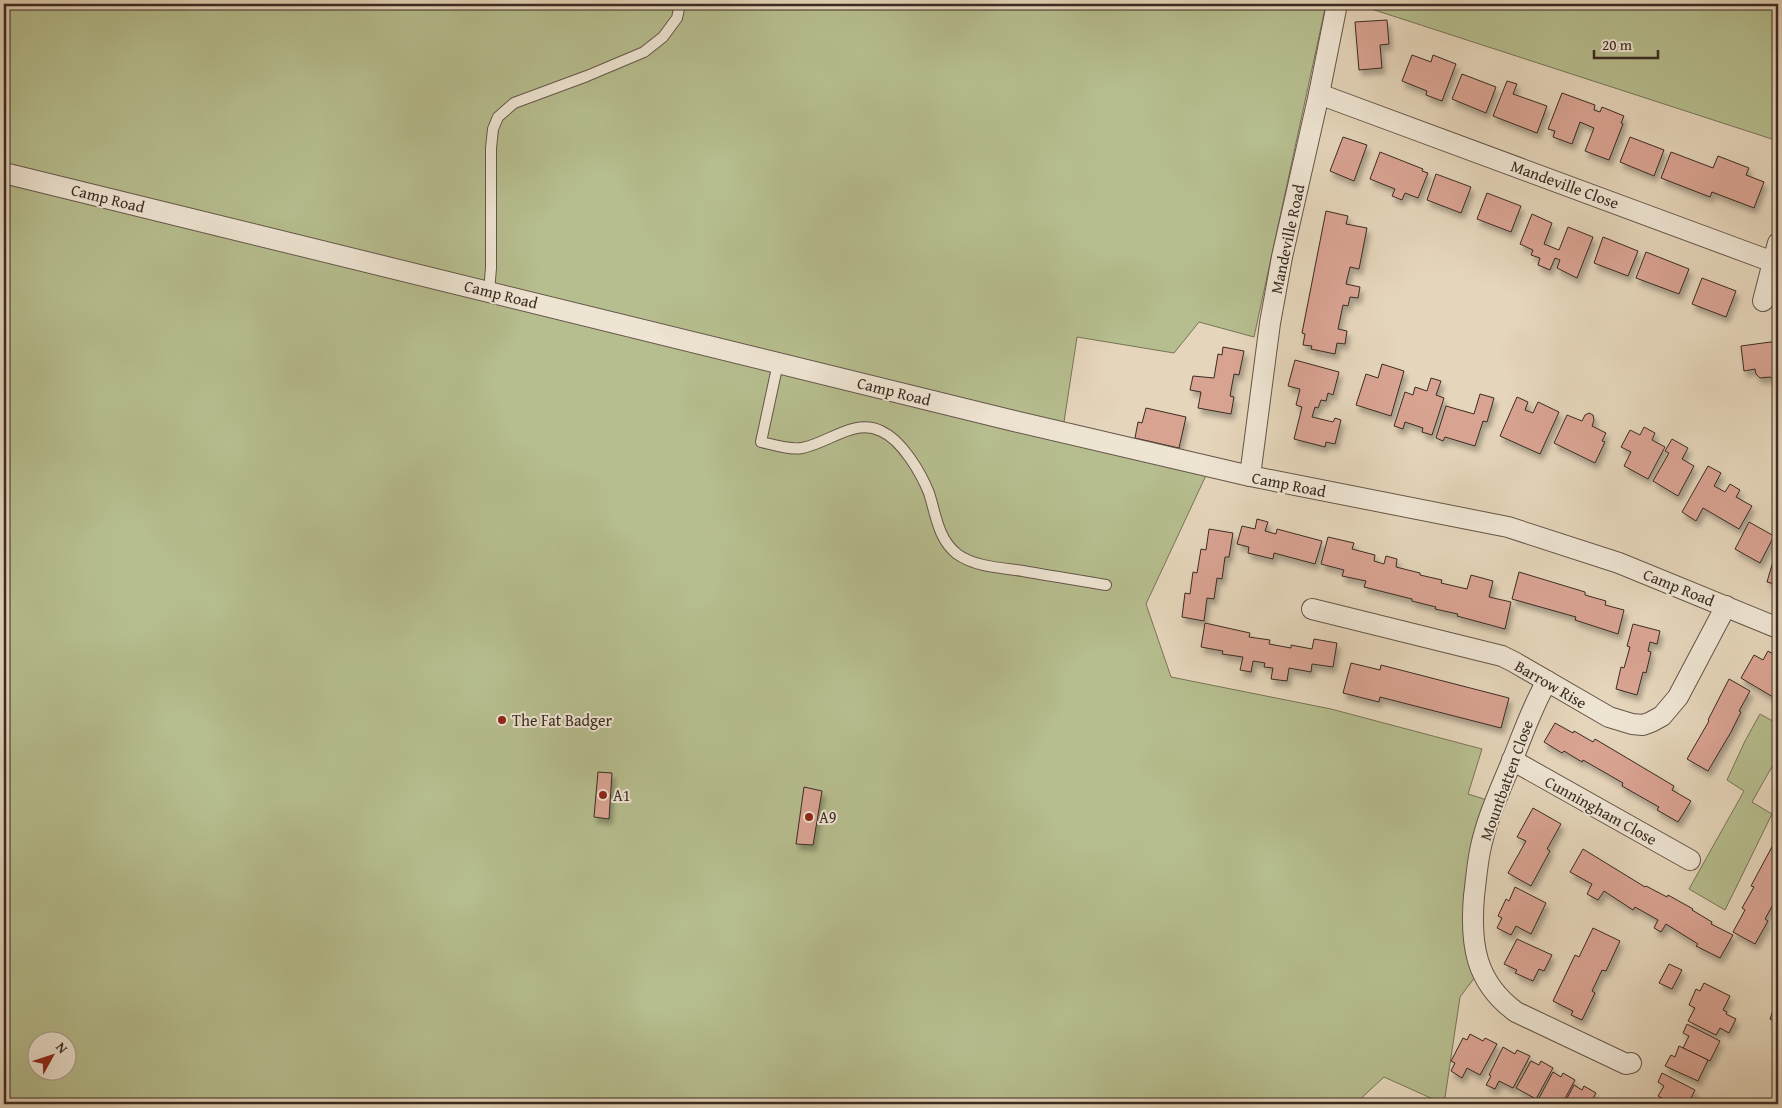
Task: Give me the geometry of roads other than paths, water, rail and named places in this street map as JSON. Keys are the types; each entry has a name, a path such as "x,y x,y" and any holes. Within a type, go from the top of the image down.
{"street":[{"name":"Mandeville Road","path":"1250,476 1270,323 1280,266 1319,94 1337,4"},
{"name":"Mandeville Close","path":"1319,94 1776,253 1763,301"},
{"name":"Camp Road","path":"4,173 778,363 1250,476 1508,528 1619,563 1778,628"},
{"name":"Barrow Rise","path":"1312,609 1489,652 1514,662 1609,717 1632,724 1643,725 1662,716 1678,697 1726,606"},
{"name":"Mountbatten Close","path":"1547,681 1535,702 1495,802 1480,850 1472,934 1479,963 1485,978 1505,1004 1516,1012 1626,1064 1631,1063"},
{"name":"Cunningham Close","path":"1512,760 1690,860"}],"lane":[{"path":"489,291 491,268 491,148 493,129 498,117 514,103 587,76 644,52 663,36 677,18 680,4"},
{"path":"778,363 761,442 800,449 816,445 852,429 866,426 880,430 891,436 918,470 945,543 959,555 982,564 1106,585"}],"place":[{"name":"The Fat Badger","path":"502,720"},
{"name":"A1","path":"603,795"},
{"name":"A9","path":"809,817"}]}
